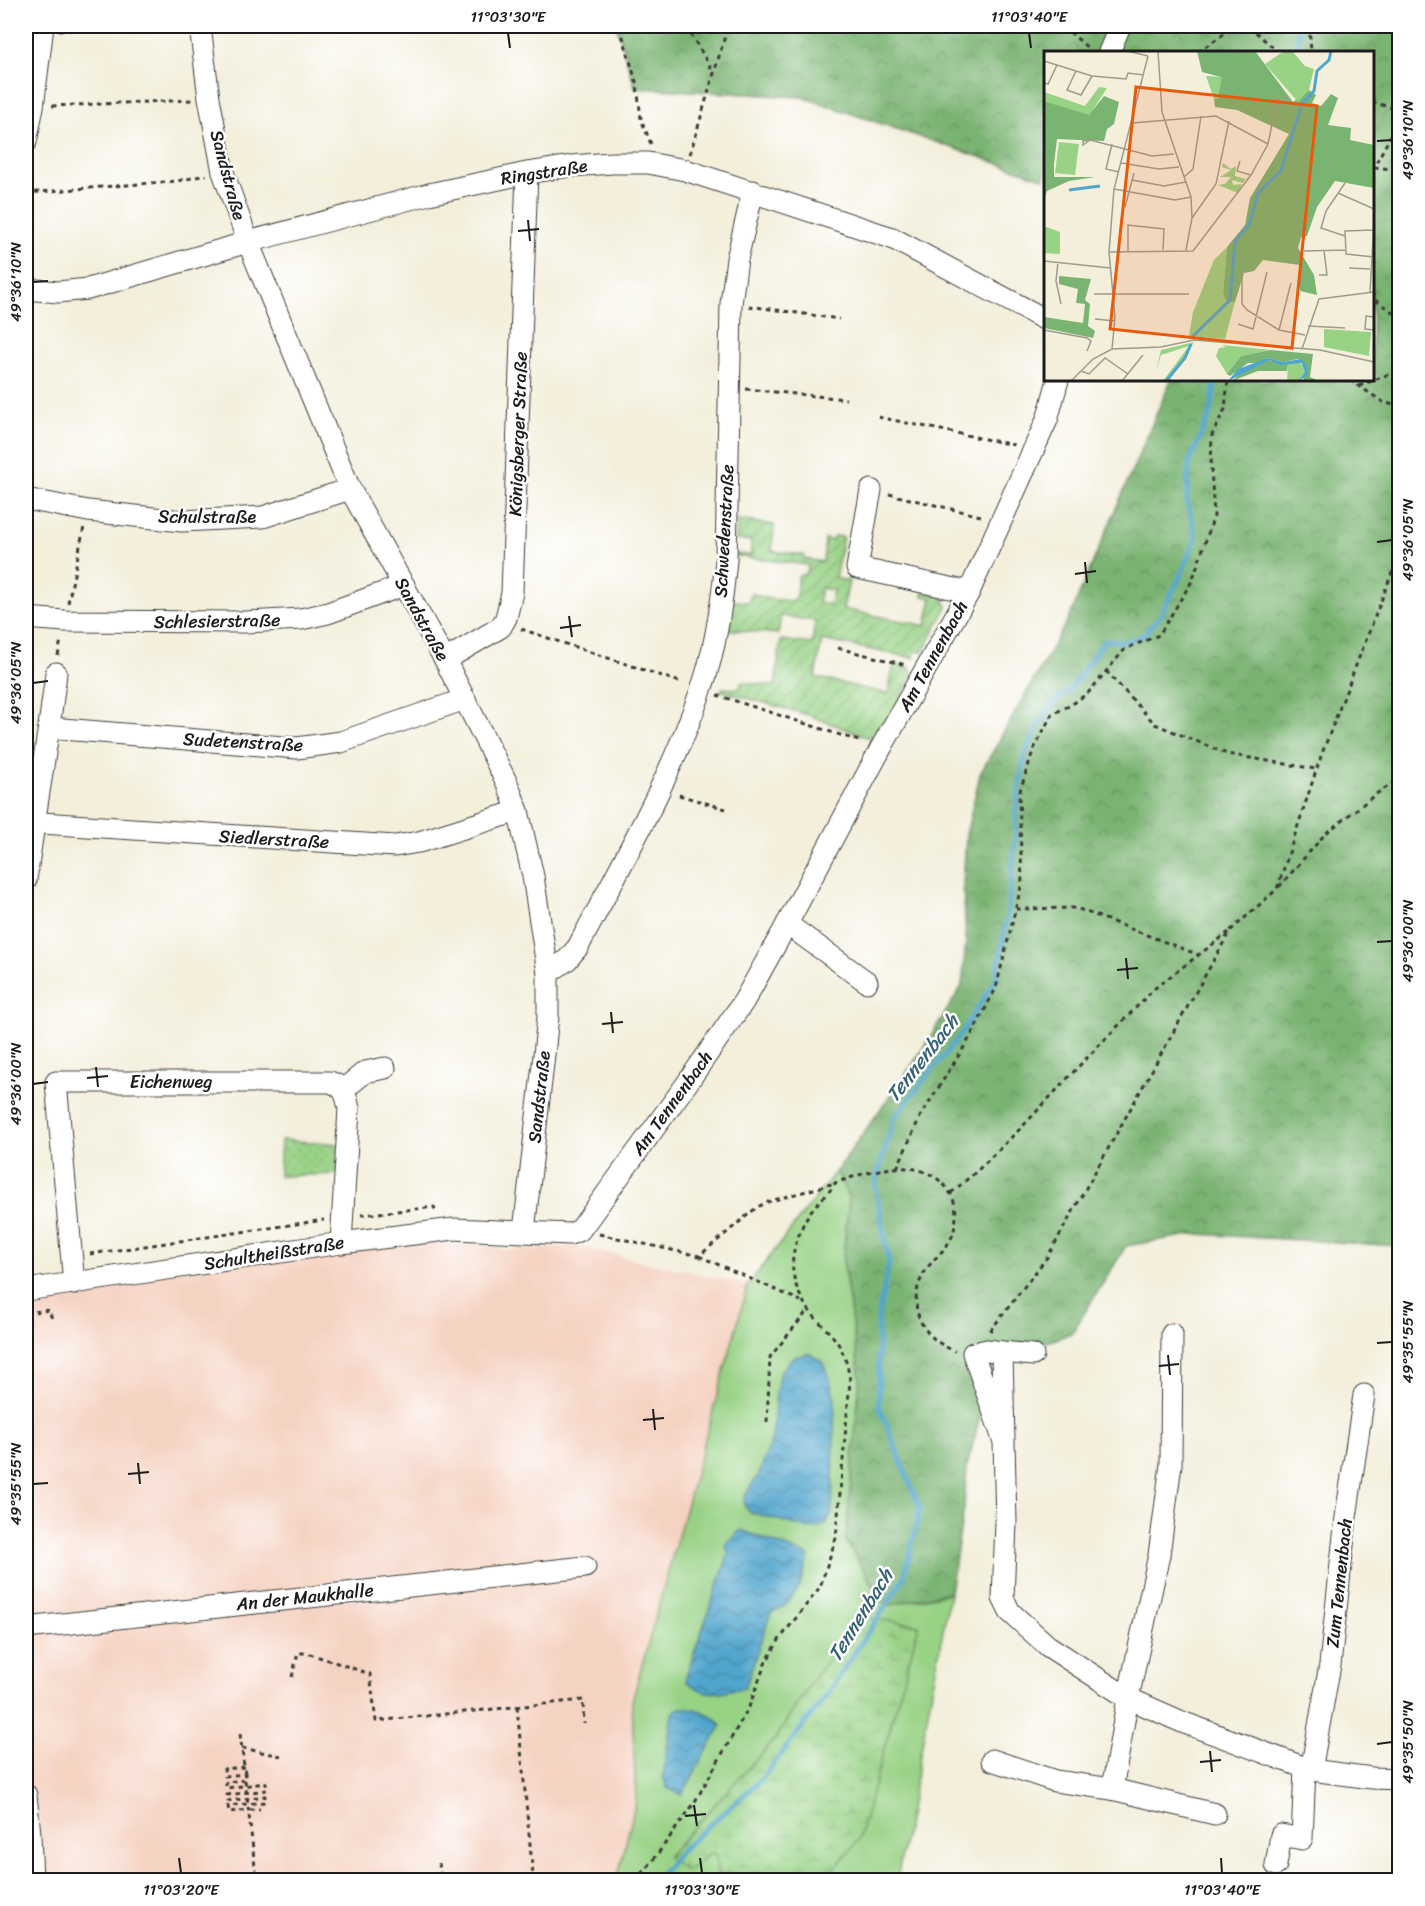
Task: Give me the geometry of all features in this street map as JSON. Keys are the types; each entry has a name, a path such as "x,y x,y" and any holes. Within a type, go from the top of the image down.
{"street":[{"name":"Sandstraße","path":"200,26 209,98 224,172 248,242 350,489 445,660 507,783 518,811 533,876 548,973 548,1016 524,1231"},
{"path":"1109,51 1120,26"},
{"path":"26,142 43,28"},
{"name":"Ringstraße","path":"26,289 58,292 88,289 248,242 429,194 527,173 571,166 612,163 651,164 685,170 892,238 1044,319"},
{"name":"Königsberger Straße","path":"445,660 501,627 509,610 512,594 527,173"},
{"name":"Schwedenstraße","path":"548,973 567,960 578,947 660,789 701,690 716,636 723,593 726,537 731,304 737,259 753,191"},
{"name":"Am Tennenbach","path":"580,1230 738,1009 787,924 881,748 969,592 1047,420 1058,381"},
{"name":"Schulstraße","path":"26,499 88,511 182,521 263,518 350,489"},
{"path":"871,490 857,568 969,592"},
{"name":"Schlesierstraße","path":"26,618 64,621 244,622 301,619 328,613 404,585"},
{"path":"26,880 29,823 50,728 56,674"},
{"name":"Sudetenstraße","path":"50,728 297,748 341,742 465,699"},
{"name":"Siedlerstraße","path":"29,823 395,846 419,842 518,811"},
{"path":"787,924 867,982"},
{"path":"341,1243 349,1108 343,1090 365,1072 385,1068"},
{"name":"Eichenweg","path":"74,1284 56,1082 330,1083 339,1085 343,1090"},
{"name":"Schultheißstraße","path":"26,1290 341,1243 454,1229 524,1231"},
{"path":"524,1231 570,1234 580,1230"},
{"path":"1112,1789 1128,1698 1159,1555 1171,1464 1172,1334"},
{"path":"1004,1442 973,1353 987,1350 1033,1355"},
{"path":"1002,1352 1006,1522 1003,1598 1010,1612 1048,1647 1128,1698 1182,1722 1308,1769 1372,1778 1400,1779"},
{"name":"Zum Tennenbach","path":"1276,1865 1281,1835 1302,1839 1308,1769 1330,1665 1350,1484 1364,1395"},
{"name":"An der Maukhalle","path":"26,1628 585,1567"},
{"path":"992,1760 1055,1780 1112,1789 1215,1815"},
{"path":"26,1795 32,1881"}],"path":[{"path":"43,28 164,26"},
{"path":"686,26 714,73"},
{"path":"685,170 728,26"},
{"path":"1063,26 1091,51"},
{"path":"1199,51 1235,26"},
{"path":"1249,26 1277,51"},
{"path":"1309,26 1311,51"},
{"path":"620,27 637,85 641,119 651,145 651,164"},
{"path":"33,107 189,100"},
{"path":"1374,103 1400,110"},
{"path":"1374,167 1400,120"},
{"path":"1374,169 1400,170"},
{"name":"Sandstraße","path":"26,193 194,178"},
{"path":"1374,297 1400,317"},
{"path":"731,304 839,319"},
{"path":"1374,380 1394,372 1400,385"},
{"path":"897,1168 920,1117 971,1036 996,988 1022,883 1019,794 1033,751 1052,714 1088,693 1125,649 1159,635 1192,580 1214,516 1212,435 1225,409 1228,381"},
{"path":"1352,381 1383,402 1400,408"},
{"path":"1359,386 1372,381"},
{"path":"728,387 846,399"},
{"path":"878,417 1034,449"},
{"path":"871,490 1001,520"},
{"path":"56,674 64,621 88,511"},
{"path":"1277,890 1316,769 1400,552"},
{"path":"838,648 926,670"},
{"path":"1106,671 1155,724 1227,754 1316,769"},
{"path":"951,1193 1023,1126 1155,988 1230,931 1277,890 1326,833 1376,794 1400,779"},
{"path":"660,789 726,809"},
{"path":"1016,909 1076,908 1199,955"},
{"path":"699,1256 761,1205 866,1172 909,1167 922,1170 935,1177 951,1193 955,1205 954,1230 950,1242 929,1265 920,1280 916,1298 917,1309 925,1329 939,1343 958,1352 973,1353 1048,1256 1230,931"},
{"path":"634,1881 651,1863 693,1805 748,1707 765,1664 779,1640 820,1587 829,1564 836,1538 839,1513 850,1381 848,1368 837,1341 802,1301 793,1274 796,1243 810,1211 835,1183"},
{"path":"72,1257 342,1217 434,1208 454,1229"},
{"path":"580,1230 699,1256 802,1301"},
{"path":"51,1305 49,1310 52,1319"},
{"path":"767,1422 770,1357 808,1309"},
{"path":"26,1313 49,1310"},
{"path":"292,1677 298,1653 307,1653 370,1674 376,1721 583,1700 584,1724"},
{"path":"517,1707 532,1876"},
{"path":"240,1734 256,1876"},
{"path":"242,1748 281,1756"},
{"path":"244,1767 224,1769 225,1776 245,1774"},
{"path":"245,1780 226,1782 226,1788 266,1784 267,1790 227,1795 228,1801 265,1796 265,1802 228,1806 229,1812 260,1809"},
{"path":"438,1863 441,1881"},
{"path":"327,1875 327,1881"}],"shaded area":[{"path":"455,1237 505,1250 576,1246 748,1285 632,1701 636,1801 617,1880 26,1880 26,1288"}],"green space":[{"path":"630,26 1399,26 1400,1061 1392,1122 1399,1128 1399,1246 1196,1234 1126,1246 1072,1333 994,1362 967,1467 964,1508 950,1592 886,1606 846,1541 860,1378 843,1259 849,1198 836,1171 915,1061 962,986 966,940 963,886 966,835 980,774 1070,616 1171,381 1374,381 1374,51 1044,51 1044,179 802,97 635,88 617,28"},
{"path":"737,520 774,525 772,551 804,555 804,559 823,562 825,539 833,540 834,536 843,537 835,578 849,581 843,609 926,626 932,598 923,596 924,591 943,599 947,607 923,652 915,651 914,658 822,640 815,677 888,694 894,664 909,667 913,674 878,741 805,714 722,691 722,688 740,689 741,682 775,686 781,640 812,644 815,621 781,616 778,634 726,629 733,601 749,602 751,593 768,599 790,601 796,597 798,576 807,573 808,565 736,556 736,554 751,555 751,541 736,540","holes":["821,588 833,590 830,605 818,602"]},
{"path":"281,1140 338,1144 337,1174 279,1176"},
{"path":"836,1171 849,1198 843,1259 860,1378 846,1541 886,1606 950,1593 897,1880 617,1880 636,1801 632,1701 748,1285"},
{"path":"858,1617 919,1625 859,1839 834,1869 794,1873 717,1874 716,1854 710,1853 687,1871 667,1857 775,1739 814,1678"}],"water":[{"path":"809,1353 822,1362 835,1399 832,1514 825,1525 810,1529 750,1512 744,1505 745,1495 759,1474 772,1439 780,1372 792,1358"},
{"path":"741,1530 809,1556 799,1588 785,1606 771,1613 745,1688 715,1692 703,1691 687,1682 686,1676 729,1553 725,1545"},
{"path":"679,1708 703,1712 718,1721 721,1726 682,1795 667,1788 663,1777 672,1713"}],"waterway":[{"name":"Tennenbach","path":"1296,51 1300,26"},
{"name":"Tennenbach","path":"656,1880 682,1849 761,1780 824,1699 904,1578 920,1509 879,1406 878,1318 889,1263 875,1185 894,1118 961,1034 996,979 1008,912 1016,835 1016,807 1025,754 1037,728 1053,704 1071,688 1105,640 1125,642 1143,635 1159,618 1179,579 1196,538 1187,501 1189,463 1211,412 1215,381"}]}
